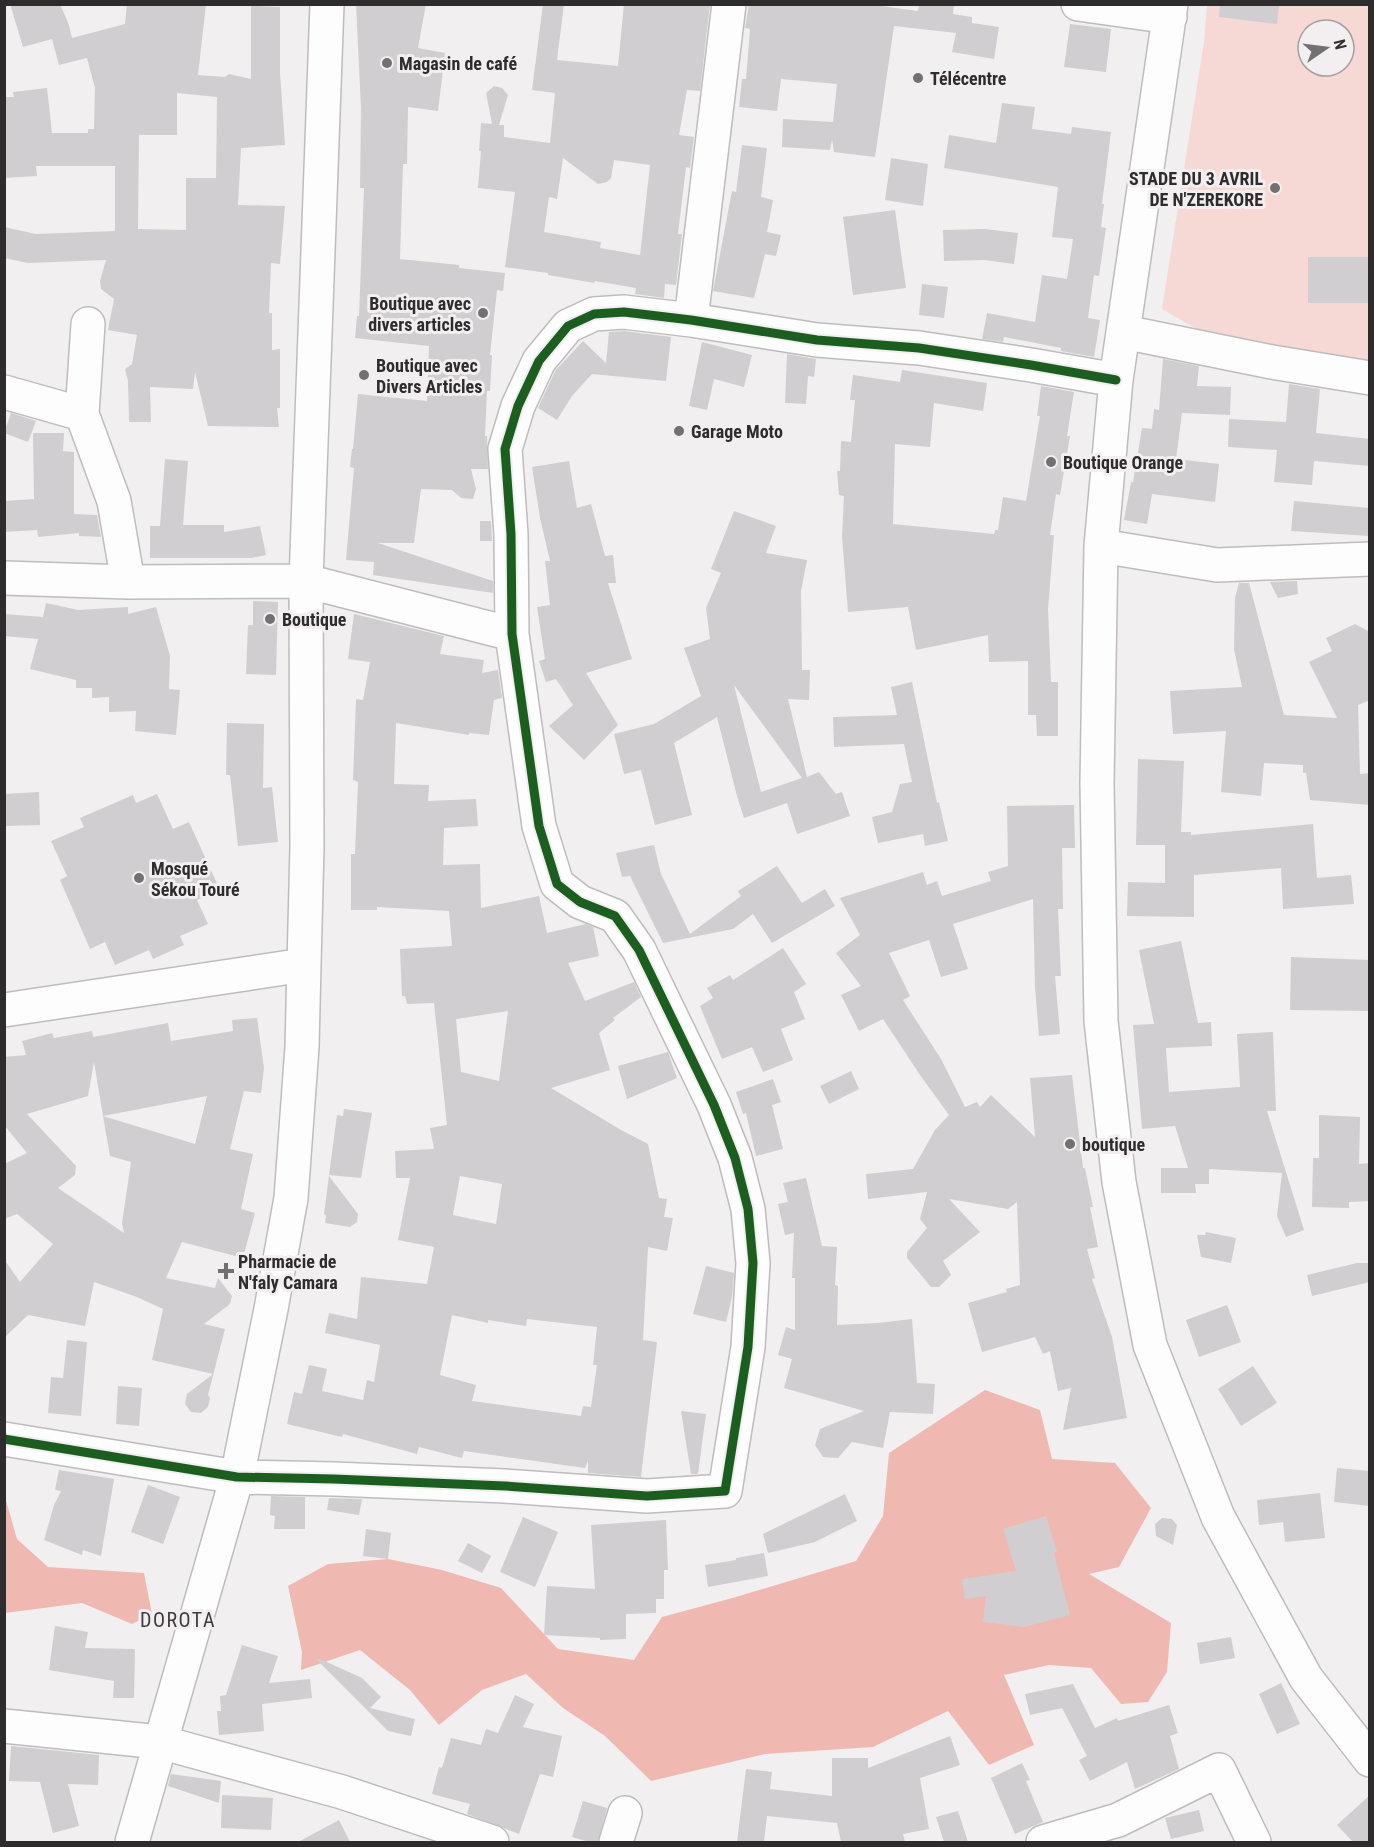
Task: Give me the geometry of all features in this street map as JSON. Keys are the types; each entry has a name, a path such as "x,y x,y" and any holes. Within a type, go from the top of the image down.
{"street":[{"path":"132,1842 237,1477 291,1198 302,1047 307,847 306,581 327,4"},
{"path":"691,320 729,4"},
{"path":"1078,4 1170,11 1116,381 1101,546 1098,783 1101,1021 1119,1182 1150,1344 1218,1517 1306,1678 1370,1760"},
{"path":"4,1439 237,1477 505,1486 647,1496 725,1491 748,1347 753,1263 748,1209 735,1158 714,1105 639,950 615,916 580,902 557,884 539,826 512,634 511,534 505,449 518,406 539,360 568,326 594,314 624,312 817,340 919,348 1031,364 1116,381"},
{"path":"88,324 82,414 114,501 128,582"},
{"path":"1124,332 1272,362 1370,378"},
{"path":"4,392 82,414"},
{"path":"1101,546 1216,565 1370,559"},
{"path":"4,578 128,582 306,581 512,634"},
{"path":"4,1010 304,965"},
{"path":"4,1726 160,1742 342,1792 492,1842"},
{"path":"1043,1842 1118,1820 1219,1770 1254,1842"}],"shaded area":[{"name":"STADE DU 3 AVRIL DE N'ZEREKORE","path":"1207,5 1369,5 1369,364 1207,335 1162,309 1204,42"},
{"path":"985,1390 1040,1410 1052,1459 1115,1463 1151,1508 1119,1567 1089,1574 1171,1623 1167,1672 1148,1702 1121,1704 1091,1668 1049,1665 1004,1675 1034,1745 989,1765 948,1711 873,1747 765,1754 651,1781 605,1736 563,1708 526,1674 482,1690 439,1725 410,1690 360,1650 301,1670 302,1652 288,1586 328,1564 388,1559 442,1570 501,1588 558,1649 634,1660 662,1617 856,1561 883,1516 889,1453"},
{"path":"5,1497 17,1539 48,1567 144,1573 152,1614 132,1624 82,1603 5,1613"}],"building":[{"path":"10,4 60,4 72,38 125,24 127,4 206,4 198,75 225,77 229,74 251,79 251,6 280,7 280,73 285,145 241,148 238,205 285,206 280,264 271,263 269,313 272,313 272,350 280,349 280,408 277,408 279,427 208,426 195,372 193,389 150,387 151,422 129,422 128,381 125,369 132,364 137,335 108,330 114,299 101,289 100,281 106,260 28,263 4,258 4,227 36,234 115,231 115,166 36,166 37,176 4,178 4,97 14,97 13,92 47,88 52,133 88,133 88,129 94,129 95,88 87,58 59,65 52,39 23,47","holes":["177,93 217,97 216,178 186,178 186,230 138,229 139,135 177,135"]},
{"path":"356,4 426,4 418,48 445,53 438,111 408,107 407,164 403,164 400,259 459,265 459,268 505,273 503,291 497,290 490,355 492,355 490,391 487,391 485,436 487,436 488,469 471,469 476,489 473,499 461,498 452,490 421,489 414,543 378,543 493,581 493,593 373,575 374,562 346,560 354,468 350,467 358,394 427,401 429,346 355,338 357,316 359,316 364,188 360,188 361,108"},
{"path":"543,4 564,4 557,60 618,66 624,4 710,4 700,91 687,90 679,135 694,137 690,168 686,167 678,234 682,234 676,285 665,284 664,298 635,294 636,288 505,267 515,192 478,188 481,123 492,124 486,93 494,86 502,88 508,95 499,125 504,125 504,137 550,143 555,93 532,90","holes":["563,158 598,184 607,182 611,178 614,160 650,165 640,255 600,248 601,242 544,232 549,197 557,199"]},
{"path":"749,4 866,4 918,11 919,4 954,4 953,14 972,17 972,23 999,27 994,59 952,52 956,33 894,26 875,157 834,152 832,139 830,150 782,147 783,119 833,122 837,84 781,79 777,111 739,107 742,79 746,79 750,29 745,28"},
{"path":"1220,4 1279,4 1277,24 1219,17"},
{"path":"1070,24 1111,29 1106,72 1064,67"},
{"path":"1002,103 1035,107 1032,129 1071,134 1072,127 1111,132 1102,204 1104,204 1101,227 1106,228 1099,276 1094,275 1088,318 1100,320 1094,357 1004,337 1003,342 982,339 987,313 1035,322 1042,275 1067,279 1073,239 1052,237 1058,187 944,168 949,135 996,143"},
{"path":"742,145 767,148 761,197 773,200 767,232 781,235 776,256 765,254 754,298 713,291 732,191 736,192"},
{"path":"891,158 928,164 923,206 885,200"},
{"path":"895,210 906,288 853,295 843,217"},
{"path":"985,229 1018,233 1014,264 984,260 944,261 943,230"},
{"path":"1308,257 1370,257 1370,303 1308,303"},
{"path":"922,284 948,287 944,318 919,315"},
{"path":"624,331 671,337 666,381 592,374 572,396 557,420 538,408 555,371 583,341 606,363 609,332"},
{"path":"702,342 752,355 744,387 714,379 707,410 689,406"},
{"path":"787,354 816,359 814,377 808,376 806,404 785,403"},
{"path":"1163,359 1199,366 1197,386 1231,387 1230,415 1182,413 1176,459 1219,464 1215,502 1152,494 1147,524 1124,520 1142,428 1152,429 1154,409 1159,410"},
{"path":"902,370 987,383 983,411 934,403 930,447 895,444 893,524 994,534 995,530 998,530 1003,497 1026,501 1040,416 1037,416 1041,386 1074,392 1067,436 1070,436 1060,495 1056,494 1050,535 1054,535 1048,609 1051,682 1058,682 1058,736 1037,736 1036,715 1028,715 1028,661 989,662 988,635 916,650 908,607 848,612 842,537 844,496 839,495 837,471 840,471 841,441 851,442 855,400 850,400 853,375 900,382"},
{"path":"1289,384 1320,389 1316,433 1370,439 1370,466 1314,461 1312,485 1274,482 1277,450 1228,447 1229,419 1286,422"},
{"path":"11,413 36,421 28,442 4,433"},
{"path":"33,433 64,433 63,451 74,452 74,514 97,515 101,537 79,536 79,533 38,537 37,530 4,532 4,501 34,499"},
{"path":"165,459 188,461 183,525 224,525 224,532 260,526 266,555 251,558 150,558 150,526 160,526"},
{"path":"569,461 577,508 591,504 605,556 613,555 616,583 608,583 632,659 586,673 618,725 584,760 549,726 573,705 556,679 546,682 539,661 545,659 537,607 550,605 545,561 550,561 532,467"},
{"path":"1294,501 1370,508 1370,536 1291,531"},
{"path":"734,511 776,526 766,553 807,560 801,591 802,670 810,670 809,700 788,699 807,777 819,772 836,794 842,792 850,816 797,834 787,803 744,818 717,717 674,743 692,815 655,825 641,770 624,774 614,734 654,724 701,696 684,648 710,639 706,608 721,573 711,569","holes":["734,685 802,778 761,792"]},
{"path":"480,521 491,521 492,541 480,541"},
{"path":"1297,581 1298,594 1278,598 1270,582"},
{"path":"1239,583 1249,583 1284,715 1337,718 1309,662 1332,651 1326,638 1355,624 1370,632 1370,700 1358,705 1360,774 1370,773 1370,805 1310,800 1303,765 1264,763 1261,796 1221,792 1226,731 1173,734 1170,691 1242,687 1234,649 1235,598"},
{"path":"253,601 278,602 276,675 246,674 248,625 253,625"},
{"path":"46,603 78,610 128,607 128,614 156,607 170,656 169,689 180,690 176,735 135,731 136,711 109,712 109,697 92,698 92,688 76,688 76,680 30,669 38,639 4,636 4,614 43,617"},
{"path":"354,614 444,636 440,654 484,660 482,673 498,670 502,698 494,700 489,735 469,733 469,735 396,723 394,784 429,785 428,801 476,799 478,826 444,828 443,865 480,864 481,908 539,896 547,933 586,924 593,927 599,956 568,963 585,1001 634,982 641,997 613,1018 615,1020 599,1033 610,1070 551,1088 648,1144 659,1198 667,1199 664,1217 673,1218 667,1251 648,1247 643,1340 657,1342 641,1477 588,1473 588,1461 585,1468 464,1451 462,1458 419,1447 417,1454 343,1434 342,1437 287,1424 294,1392 302,1394 309,1365 327,1369 322,1391 363,1400 367,1380 374,1382 380,1345 325,1333 329,1313 357,1319 361,1277 427,1284 434,1247 398,1240 410,1178 396,1178 395,1151 434,1149 430,1128 447,1125 434,1003 407,1004 405,996 402,996 400,949 452,946 449,911 377,907 377,910 351,910 351,854 355,854 358,782 353,780 356,699 363,700 370,662 348,659","holes":["508,1011 499,1081 461,1072 456,1019","460,1176 502,1184 496,1224 453,1215","452,1315 488,1323 488,1320 526,1326 527,1319 597,1327 593,1365 597,1365 591,1407 583,1406 581,1416 472,1401 476,1385 440,1375"]},
{"path":"912,682 937,803 939,802 948,841 925,846 923,834 878,843 872,817 892,812 900,784 912,782 904,744 834,747 833,717 897,715 891,687"},
{"path":"227,723 264,724 263,788 272,787 278,842 238,846 230,775 226,775"},
{"path":"1138,759 1184,761 1181,832 1191,832 1191,835 1313,824 1317,878 1351,875 1354,904 1283,909 1281,868 1194,875 1194,917 1127,916 1128,882 1165,883 1165,845 1136,845"},
{"path":"39,792 40,825 4,826 4,794"},
{"name":"Mosqué Sékou Touré","path":"157,794 173,829 189,822 220,890 197,900 208,924 180,936 184,945 153,959 149,950 115,965 105,942 90,949 60,880 67,876 51,841 84,827 80,818 133,795 136,803"},
{"path":"1074,805 1075,848 1062,848 1063,909 1058,909 1061,976 1055,976 1060,1034 1039,1036 1035,987 1033,899 953,924 968,969 941,977 929,940 889,953 910,996 903,1000 941,1059 965,1107 977,1102 980,1107 991,1095 1035,1137 1030,1078 1072,1075 1083,1168 1085,1168 1093,1207 1090,1207 1098,1247 1087,1249 1095,1278 1092,1279 1112,1337 1127,1418 1063,1430 1071,1388 1058,1391 1050,1351 1043,1354 1035,1337 982,1352 968,1303 1007,1292 1006,1289 1020,1285 1017,1202 1008,1209 949,1199 980,1232 943,1261 951,1275 939,1287 931,1287 907,1258 907,1252 927,1228 920,1219 927,1192 868,1199 866,1174 913,1169 935,1130 949,1115 883,1019 859,1031 841,995 861,986 836,953 860,935 840,898 923,872 927,885 937,881 942,896 991,881 988,872 1008,866 1007,806"},
{"path":"654,845 661,874 690,934 741,896 738,891 777,866 802,903 825,889 835,906 772,943 753,914 733,929 663,943 630,876 622,877 616,853"},
{"path":"1181,941 1198,1023 1211,1022 1212,1046 1166,1048 1169,1092 1240,1087 1237,1034 1273,1032 1276,1111 1267,1111 1304,1230 1286,1237 1277,1216 1282,1173 1209,1169 1209,1184 1195,1184 1196,1193 1161,1193 1161,1168 1188,1168 1175,1126 1142,1129 1133,1025 1154,1024 1139,950"},
{"path":"783,948 806,984 794,992 805,1019 781,1029 793,1060 763,1072 752,1047 722,1059 700,1006 713,998 707,988 730,975 733,980"},
{"path":"1291,957 1370,960 1370,1011 1290,1010"},
{"path":"257,1018 264,1068 261,1093 244,1091 230,1149 253,1154 241,1209 255,1213 243,1258 182,1242 166,1278 215,1288 218,1278 232,1296 230,1304 204,1324 225,1329 208,1395 210,1398 208,1407 201,1413 191,1412 185,1404 187,1394 213,1374 152,1360 163,1309 137,1297 94,1282 85,1326 28,1315 4,1338 4,1259 20,1282 53,1244 17,1214 4,1219 4,1164 27,1153 4,1125 4,1057 26,1055 22,1041 52,1033 54,1038 92,1031 93,1037 168,1023 171,1041 233,1031 232,1020","holes":["94,1062 110,1156 131,1162 122,1223 124,1233 58,1188 75,1175 76,1166 27,1114 88,1096","207,1096 195,1144 103,1116"]},
{"path":"668,1052 677,1078 627,1099 618,1066"},
{"path":"851,1071 859,1089 829,1104 820,1086"},
{"path":"773,1079 781,1102 772,1105 783,1149 756,1156 746,1113 743,1114 736,1092"},
{"path":"344,1109 372,1113 361,1178 329,1175 337,1115 343,1116"},
{"path":"1319,1115 1360,1117 1359,1164 1370,1163 1370,1201 1349,1202 1349,1208 1312,1207 1313,1158 1319,1158"},
{"path":"329,1176 358,1214 357,1222 350,1227 325,1223"},
{"path":"806,1178 822,1246 837,1247 835,1285 838,1286 837,1325 912,1319 917,1383 935,1384 933,1414 890,1412 883,1448 852,1442 838,1458 823,1457 815,1445 820,1429 864,1411 784,1388 792,1359 778,1355 786,1327 795,1330 795,1278 792,1278 794,1233 785,1235 778,1204 788,1202 783,1183"},
{"path":"1206,1232 1236,1238 1231,1263 1201,1257 1197,1235 1205,1235"},
{"path":"1357,1263 1370,1263 1370,1282 1312,1296 1307,1275"},
{"path":"706,1266 734,1273 732,1297 726,1322 693,1314"},
{"path":"1227,1305 1241,1342 1199,1357 1186,1320"},
{"path":"67,1340 87,1342 81,1416 48,1413 51,1377 63,1378"},
{"path":"1253,1366 1277,1403 1241,1426 1218,1389"},
{"path":"118,1386 142,1388 139,1426 116,1424"},
{"path":"681,1411 706,1414 698,1474 691,1474"},
{"path":"1337,1468 1370,1471 1370,1506 1334,1502"},
{"path":"59,1470 114,1479 101,1556 83,1550 82,1555 44,1540 54,1505 61,1491 55,1490"},
{"path":"148,1485 180,1497 163,1544 131,1532"},
{"path":"1320,1493 1325,1538 1285,1542 1283,1522 1259,1525 1257,1500"},
{"path":"845,1494 857,1521 815,1542 768,1553 763,1534"},
{"path":"271,1496 305,1497 305,1529 274,1529 275,1516 270,1515"},
{"path":"329,1498 362,1499 359,1515 327,1510"},
{"path":"1046,1516 1057,1552 1054,1553 1070,1615 1024,1627 983,1622 986,1596 965,1599 962,1579 1016,1571 1003,1529"},
{"path":"523,1517 558,1532 535,1587 500,1572"},
{"path":"1162,1518 1172,1519 1177,1525 1173,1545 1156,1536 1155,1524"},
{"path":"666,1520 668,1570 664,1570 664,1599 656,1599 656,1613 626,1614 626,1639 600,1640 600,1638 544,1635 547,1586 595,1589 591,1525"},
{"path":"366,1529 391,1533 388,1559 363,1556"},
{"path":"468,1543 491,1556 482,1573 458,1561"},
{"path":"764,1553 768,1576 708,1587 705,1565"},
{"path":"55,1626 88,1632 85,1648 135,1649 134,1698 113,1698 114,1681 49,1670"},
{"path":"1231,1637 1235,1658 1200,1664 1197,1643"},
{"path":"242,1645 278,1656 269,1683 310,1679 312,1698 262,1704 264,1731 219,1735 217,1711 221,1711 220,1696 226,1695"},
{"path":"318,1658 362,1678 381,1697 370,1708 415,1719 411,1736 388,1731 317,1660"},
{"path":"1281,1683 1300,1724 1277,1734 1259,1694"},
{"path":"1073,1684 1095,1728 1117,1718 1118,1721 1169,1705 1178,1733 1170,1736 1179,1769 1135,1789 1127,1762 1090,1781 1079,1760 1087,1756 1062,1708 1030,1715 1025,1694"},
{"path":"515,1695 534,1704 523,1727 562,1736 553,1777 540,1774 519,1834 467,1814 470,1804 432,1794 439,1767 442,1768 451,1738 481,1745 486,1729 498,1733"},
{"path":"950,1736 960,1765 920,1778 929,1829 903,1834 905,1842 841,1842 837,1823 767,1816 764,1842 737,1842 746,1769 772,1772 770,1789 832,1796 832,1758 868,1758 868,1768"},
{"path":"11,1746 99,1755 98,1785 68,1784 79,1826 53,1833 40,1782 9,1781"},
{"path":"1022,1763 1030,1780 1026,1781 1043,1822 1015,1834 991,1778"},
{"path":"171,1774 221,1781 219,1803 168,1786"},
{"path":"222,1795 273,1798 271,1830 221,1828"},
{"path":"1370,1795 1370,1842 1353,1842 1337,1825"},
{"path":"583,1801 607,1808 598,1842 572,1837"},
{"path":"1199,1810 1204,1831 1171,1839 1165,1818"},
{"path":"958,1811 968,1842 944,1842 936,1817"},
{"path":"339,1820 350,1842 298,1842"}],"cycle path":[{"path":"4,1439 237,1477 505,1486 647,1496 725,1491 748,1347 753,1263 748,1209 735,1158 714,1105 639,950 615,916 580,902 557,884 539,826 512,634 511,534 505,449 518,406 539,361 568,326 594,314 624,312 817,340 919,348 1116,380"}],"place":[{"name":"Magasin de café","path":"387,63"},
{"name":"Télécentre","path":"918,78"},
{"name":"STADE DU 3 AVRIL DE N'ZEREKORE","path":"1275,188"},
{"name":"Boutique avec divers articles","path":"483,313"},
{"name":"Boutique avec Divers Articles","path":"364,375"},
{"name":"Garage Moto","path":"679,431"},
{"name":"Boutique Orange","path":"1051,462"},
{"name":"Boutique","path":"270,619"},
{"name":"Mosqué Sékou Touré","path":"139,878"},
{"name":"boutique","path":"1070,1144"},
{"name":"Pharmacie de N'faly Camara","path":"226,1271"}],"district":[{"name":"DOROTA","path":"178,1620"}]}
